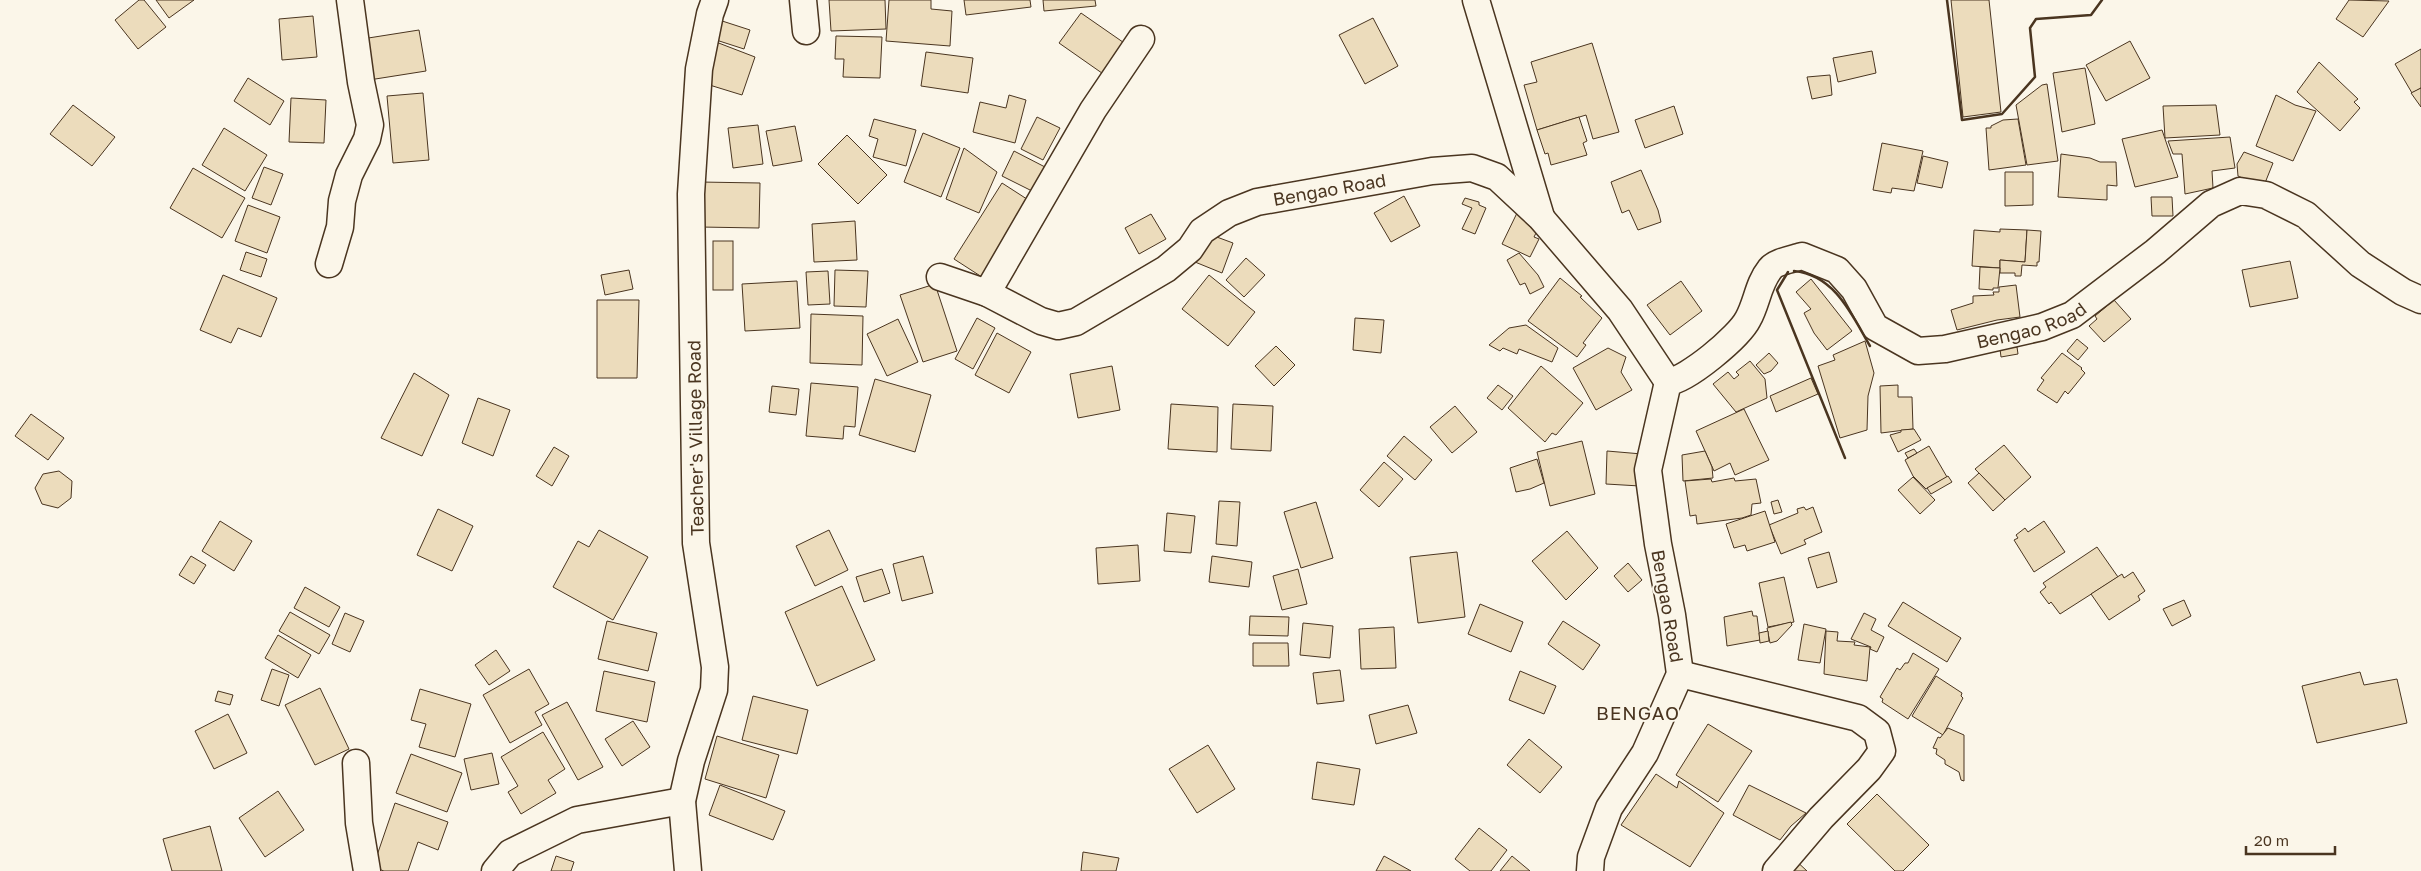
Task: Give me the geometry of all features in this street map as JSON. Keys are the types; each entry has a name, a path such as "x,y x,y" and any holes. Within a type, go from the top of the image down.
{"street":[{"path":"329,264 340,227 342,201 349,175 367,139 370,125 361,82 350,0"},
{"name":"Teacher's Village Road","path":"688,871 682,801 690,761 714,690 715,668 696,543 691,194 699,69 710,14 715,0"},
{"path":"803,0 806,31"},
{"path":"1476,0 1541,218"},
{"path":"987,293 1093,110 1141,39"},
{"name":"Bengao Road","path":"940,277 987,293 1042,321 1058,326 1076,322 1166,269 1190,249 1202,231 1229,213 1257,202 1432,171 1472,168 1497,177 1541,218 1620,310 1668,382 1648,470 1658,544 1680,674 1645,753 1608,808 1591,857 1590,871"},
{"name":"Bengao Road","path":"1668,382 1686,374 1734,339 1748,319 1761,283 1771,267 1802,256 1837,270 1854,290 1875,328 1918,351 1945,349 2042,326 2072,315 2155,252 2211,204 2240,191 2266,195 2306,215 2360,264 2402,292 2421,300"},
{"path":"1680,674 1858,718 1877,732 1882,751 1869,769 1821,818 1776,871"},
{"path":"356,763 359,823 367,871"},
{"path":"495,871 510,853 577,820 682,801"}],"building":[{"path":"139,0 144,0 166,27 138,49 115,20"},
{"path":"156,0 194,0 169,18"},
{"path":"829,0 885,0 886,29 831,31"},
{"path":"889,0 931,0 931,9 952,11 950,46 886,41"},
{"path":"964,0 1030,0 1031,7 966,15"},
{"path":"1043,0 1095,0 1096,6 1044,11"},
{"path":"1951,0 1989,0 2001,112 1963,117"},
{"path":"2349,0 2389,1 2363,37 2336,19"},
{"path":"1081,13 1130,47 1109,78 1059,43"},
{"path":"313,16 317,57 282,60 279,19"},
{"path":"1373,18 1398,66 1365,84 1339,35"},
{"path":"716,19 750,30 744,49 710,38"},
{"path":"419,30 426,71 369,80 362,39"},
{"path":"836,36 882,37 880,78 843,77 844,59 835,59"},
{"path":"2130,41 2150,78 2106,101 2086,65"},
{"path":"716,42 755,57 742,95 703,83"},
{"path":"1592,43 1619,132 1593,139 1586,115 1537,130 1524,85 1537,82 1531,62"},
{"path":"2421,49 2421,88 2412,93 2395,64"},
{"path":"1872,51 1876,73 1838,82 1833,58"},
{"path":"926,52 973,58 968,93 921,86"},
{"path":"2319,62 2358,99 2354,102 2360,108 2340,131 2297,92"},
{"path":"2085,68 2095,124 2062,132 2053,73"},
{"path":"1830,75 1832,95 1812,99 1807,77"},
{"path":"248,78 284,101 270,125 234,101"},
{"path":"2047,84 2058,161 2027,165 2016,105 2042,85"},
{"path":"2421,88 2421,107 2411,93"},
{"path":"423,93 429,160 393,163 387,96"},
{"path":"1009,95 1026,100 1015,143 973,132 980,102 1006,108"},
{"path":"2276,95 2295,105 2316,111 2293,161 2256,146"},
{"path":"291,98 326,100 324,143 289,142"},
{"path":"73,105 115,137 92,166 50,134"},
{"path":"2216,105 2220,135 2165,138 2163,106"},
{"path":"1674,106 1683,134 1645,148 1635,120"},
{"path":"1037,117 1060,128 1043,160 1021,149"},
{"path":"1579,117 1587,141 1583,143 1587,155 1551,165 1548,153 1545,154 1537,130"},
{"path":"874,119 916,130 906,166 873,157 878,139 869,136"},
{"path":"2018,119 2026,165 1989,170 1986,128 1991,128 1991,126 2003,120"},
{"path":"758,125 763,164 733,168 728,128"},
{"path":"795,126 802,161 773,166 766,131"},
{"path":"224,128 267,155 245,191 202,165"},
{"path":"2162,130 2178,177 2135,187 2122,139"},
{"path":"923,133 960,148 941,197 904,182"},
{"path":"847,135 887,175 858,204 818,164"},
{"path":"2230,137 2235,168 2212,171 2213,188 2185,194 2182,154 2173,154 2168,141"},
{"path":"1882,143 1923,151 1914,191 1892,188 1891,193 1873,190"},
{"path":"964,148 997,172 979,213 946,199"},
{"path":"1014,151 1045,167 1034,192 1002,176"},
{"path":"2244,152 2273,163 2263,188 2238,176 2237,164"},
{"path":"2061,154 2090,158 2100,162 2116,162 2117,186 2107,185 2107,200 2058,197"},
{"path":"1923,156 1948,162 1942,188 1917,183"},
{"path":"264,167 283,174 271,205 252,198"},
{"path":"193,168 245,198 222,238 170,208"},
{"path":"1641,170 1658,210 1661,222 1638,230 1629,210 1622,213 1611,182"},
{"path":"2005,172 2033,172 2033,205 2005,206"},
{"path":"700,182 760,183 759,228 700,227"},
{"path":"1002,183 1033,203 985,279 954,259"},
{"path":"1404,196 1420,226 1391,242 1374,213"},
{"path":"2151,197 2172,197 2173,216 2152,216"},
{"path":"1465,198 1479,202 1479,205 1486,208 1475,234 1462,229 1472,208 1462,204"},
{"path":"248,205 280,217 267,253 235,241"},
{"path":"1517,213 1536,233 1534,237 1539,239 1530,257 1502,244"},
{"path":"1151,214 1166,239 1139,254 1125,228"},
{"path":"855,221 857,260 814,262 812,224"},
{"path":"2000,229 2027,230 2025,262 2000,260 2000,268 1972,266 1974,230 2000,232"},
{"path":"2027,230 2041,231 2039,262 2037,262 2037,266 2022,265 2021,276 2015,276 2015,273 2000,273 2000,260 2025,262"},
{"path":"1206,233 1233,243 1222,273 1195,262"},
{"path":"713,241 733,241 733,290 713,290"},
{"path":"246,252 267,259 261,277 240,270"},
{"path":"1519,253 1538,275 1544,287 1530,294 1525,283 1520,285 1507,260"},
{"path":"1246,258 1265,275 1244,297 1226,280"},
{"path":"2290,261 2298,298 2250,307 2242,270"},
{"path":"1980,267 2000,268 1998,288 1993,288 1993,290 1979,289"},
{"path":"629,270 633,289 605,295 601,275"},
{"path":"835,270 868,271 866,307 834,306"},
{"path":"828,271 830,304 808,305 806,272"},
{"path":"223,275 277,298 261,337 238,328 231,343 200,330"},
{"path":"1209,275 1255,312 1228,346 1182,309"},
{"path":"1560,278 1582,296 1580,297 1602,318 1583,343 1586,345 1577,357 1528,321"},
{"path":"1811,279 1852,331 1827,350 1814,333 1804,313 1811,309 1796,292"},
{"path":"797,281 800,328 745,331 742,284"},
{"path":"1681,281 1702,311 1670,335 1647,305"},
{"path":"935,284 957,351 923,362 900,295"},
{"path":"2016,285 2020,317 1997,320 1957,330 1951,310 1973,303 1973,296 1994,295 1993,292 1999,292 1999,287"},
{"path":"597,300 639,300 637,378 597,378"},
{"path":"2114,300 2131,319 2104,342 2089,326 2097,319 2095,316"},
{"path":"811,314 863,316 862,365 810,363"},
{"path":"977,318 995,328 973,369 955,359"},
{"path":"1355,318 1384,320 1381,353 1353,350"},
{"path":"898,319 918,362 887,376 867,334"},
{"path":"1526,325 1558,348 1552,362 1519,349 1517,354 1503,348 1500,351 1489,345 1509,328"},
{"path":"997,333 1031,352 1009,393 975,375"},
{"path":"2077,339 2088,348 2078,360 2067,351"},
{"path":"1865,341 1874,373 1868,396 1867,430 1840,438 1818,366 1835,360 1833,355"},
{"path":"1276,346 1295,365 1274,386 1255,366"},
{"path":"2017,347 2018,354 2001,357 2000,349"},
{"path":"1608,348 1626,357 1621,372 1632,390 1596,410 1573,368"},
{"path":"1769,353 1778,363 1771,371 1764,374 1756,365"},
{"path":"2062,353 2082,368 2085,373 2068,394 2065,391 2057,403 2037,390 2044,380 2041,378"},
{"path":"1750,361 1765,379 1767,398 1736,412 1713,384 1728,372 1734,379 1739,375 1736,372"},
{"path":"1112,366 1120,410 1078,418 1070,374"},
{"path":"1541,366 1583,403 1556,435 1552,433 1545,442 1508,408"},
{"path":"414,373 449,395 422,456 381,438"},
{"path":"1811,378 1818,394 1776,412 1770,396"},
{"path":"875,379 931,395 915,452 859,435"},
{"path":"811,383 858,387 855,427 844,426 843,439 806,436"},
{"path":"1498,385 1513,396 1502,410 1487,398"},
{"path":"1898,385 1898,397 1912,397 1913,429 1881,433 1880,386"},
{"path":"772,386 799,389 796,415 769,412"},
{"path":"478,398 510,410 493,456 462,443"},
{"path":"1171,404 1218,407 1217,452 1168,449"},
{"path":"1233,404 1273,406 1271,451 1231,449"},
{"path":"1455,406 1477,432 1452,453 1430,427"},
{"path":"1744,409 1769,460 1735,475 1730,463 1714,471 1696,431"},
{"path":"31,414 64,438 48,460 15,436"},
{"path":"1914,429 1921,440 1898,452 1890,435 1901,432 1901,430"},
{"path":"1404,436 1432,460 1415,480 1387,456"},
{"path":"1582,441 1595,494 1550,506 1537,452"},
{"path":"2004,445 2031,477 2005,500 1975,469"},
{"path":"1929,446 1947,477 1926,489 1913,476 1905,460"},
{"path":"554,447 569,456 552,486 536,476"},
{"path":"1914,449 1917,453 1908,458 1905,453"},
{"path":"1607,451 1642,454 1640,486 1606,484"},
{"path":"1705,451 1712,467 1713,478 1683,481 1682,455"},
{"path":"1537,459 1544,483 1516,492 1510,468"},
{"path":"1384,462 1403,479 1379,507 1360,490"},
{"path":"59,471 72,481 71,498 58,508 42,504 35,488 43,474"},
{"path":"1979,473 2005,500 1993,511 1968,483"},
{"path":"1948,476 1952,482 1931,494 1927,488"},
{"path":"1913,477 1935,500 1920,514 1898,490"},
{"path":"1734,478 1735,481 1756,479 1761,503 1752,504 1751,515 1742,518 1697,524 1696,515 1690,516 1685,481 1711,479 1712,482"},
{"path":"1778,500 1782,512 1774,514 1771,502"},
{"path":"1219,501 1240,502 1237,546 1216,544"},
{"path":"1316,502 1333,558 1301,568 1284,512"},
{"path":"1804,507 1806,510 1813,507 1822,532 1804,540 1806,544 1781,554 1769,525 1798,513 1797,509"},
{"path":"438,509 473,526 452,571 417,555"},
{"path":"1765,511 1775,542 1747,551 1745,545 1734,548 1726,524"},
{"path":"1167,513 1195,516 1191,553 1164,551"},
{"path":"220,521 252,541 234,571 202,551"},
{"path":"2044,521 2065,552 2034,572 2014,540 2018,538 2016,535 2025,528 2028,532"},
{"path":"599,530 648,557 613,620 553,587 578,541 589,547"},
{"path":"829,530 848,570 815,586 796,546"},
{"path":"1567,531 1598,568 1566,600 1532,561"},
{"path":"1138,545 1140,581 1098,584 1096,548"},
{"path":"2097,547 2118,577 2060,614 2040,592 2046,587 2043,583"},
{"path":"1457,552 1465,617 1418,623 1410,557"},
{"path":"1829,552 1837,582 1817,588 1808,558"},
{"path":"191,556 206,565 194,584 179,575"},
{"path":"923,556 933,593 902,601 893,564"},
{"path":"1212,556 1252,562 1249,587 1209,582"},
{"path":"1628,563 1642,580 1628,592 1614,576"},
{"path":"882,569 890,593 864,602 856,577"},
{"path":"1298,569 1307,604 1282,610 1273,576"},
{"path":"2133,572 2145,591 2138,596 2140,600 2109,620 2091,594 2122,574 2124,578"},
{"path":"1784,577 1794,622 1768,627 1759,583"},
{"path":"842,586 875,660 817,686 785,612"},
{"path":"305,587 340,607 329,627 294,608"},
{"path":"2184,600 2191,616 2172,626 2163,609"},
{"path":"1903,602 1961,638 1947,662 1888,626"},
{"path":"1480,604 1523,622 1511,652 1468,634"},
{"path":"1752,611 1753,616 1757,616 1760,640 1727,646 1724,617"},
{"path":"290,612 330,635 319,654 279,631"},
{"path":"345,613 364,621 350,652 332,644"},
{"path":"1864,613 1876,619 1871,630 1884,637 1877,652 1870,649 1871,647 1851,639"},
{"path":"1250,616 1289,617 1288,636 1249,635"},
{"path":"607,621 657,633 648,671 598,659"},
{"path":"1563,621 1600,645 1583,670 1548,644"},
{"path":"1791,622 1792,625 1777,641 1770,643 1767,628"},
{"path":"1303,623 1333,626 1330,658 1300,655"},
{"path":"1804,624 1826,629 1820,663 1798,660"},
{"path":"1394,627 1396,668 1361,669 1359,629"},
{"path":"1768,631 1769,641 1760,643 1759,633"},
{"path":"1826,631 1838,632 1837,641 1855,642 1854,645 1870,647 1867,681 1824,674"},
{"path":"278,635 311,655 298,678 265,658"},
{"path":"1253,643 1288,643 1289,666 1253,666"},
{"path":"496,650 510,671 489,685 475,665"},
{"path":"1913,653 1939,669 1908,719 1882,702 1883,699 1880,697 1897,668 1900,670 1905,663 1908,663"},
{"path":"272,669 289,675 279,706 261,700"},
{"path":"529,669 549,704 535,712 542,725 510,743 483,695"},
{"path":"1340,670 1344,701 1317,704 1313,673"},
{"path":"604,671 655,682 647,722 596,711"},
{"path":"1520,671 1556,686 1544,714 1509,700"},
{"path":"2360,672 2364,685 2397,679 2407,723 2317,743 2302,686"},
{"path":"1936,676 1962,693 1961,696 1963,698 1943,735 1912,716"},
{"path":"320,688 349,749 315,765 285,705"},
{"path":"420,689 471,704 455,757 419,747 426,724 411,720"},
{"path":"218,691 233,695 230,705 215,701"},
{"path":"753,696 808,710 797,754 742,740"},
{"path":"567,702 603,767 578,780 542,715"},
{"path":"1408,705 1417,733 1376,744 1369,715"},
{"path":"228,714 247,753 214,769 195,731"},
{"path":"633,721 650,747 622,766 605,739"},
{"path":"1708,724 1752,751 1718,802 1676,775"},
{"path":"1948,728 1964,735 1964,781 1961,780 1959,772 1945,764 1945,760 1936,754 1937,749 1933,748 1938,737 1940,738"},
{"path":"543,732 565,769 548,780 556,793 521,814 508,792 518,786 501,757"},
{"path":"717,736 779,755 766,798 705,779"},
{"path":"1529,739 1562,767 1540,793 1507,765"},
{"path":"1208,745 1235,789 1197,813 1169,769"},
{"path":"492,753 499,784 471,790 464,759"},
{"path":"411,754 462,773 447,812 396,793"},
{"path":"1317,762 1360,769 1354,805 1312,799"},
{"path":"1656,774 1677,788 1679,781 1724,813 1690,867 1621,825"},
{"path":"720,785 785,811 773,840 709,815"},
{"path":"1749,785 1806,813 1791,826 1780,840 1733,815"},
{"path":"278,791 304,830 265,857 239,818"},
{"path":"1877,794 1929,845 1903,871 1895,871 1847,824"},
{"path":"395,803 448,822 438,850 418,842 408,871 384,871 373,867"},
{"path":"210,826 222,871 172,871 163,839"},
{"path":"1479,828 1507,850 1491,871 1470,871 1455,859"},
{"path":"1083,852 1119,858 1116,871 1081,871"},
{"path":"556,856 574,862 571,871 551,871"},
{"path":"1384,856 1411,871 1376,871"},
{"path":"1512,856 1530,871 1500,871"},
{"path":"1793,858 1807,871 1781,871"}],"wall":[{"path":"1947,0 1962,120 2002,114 2035,77 2030,28 2036,19 2091,15 2102,0"},
{"path":"1794,271 1808,274 1821,280 1831,288 1841,298 1870,346"},
{"path":"1788,272 1777,290 1845,458"}],"district":[{"name":"BENGAO","path":"1638,712"}]}
